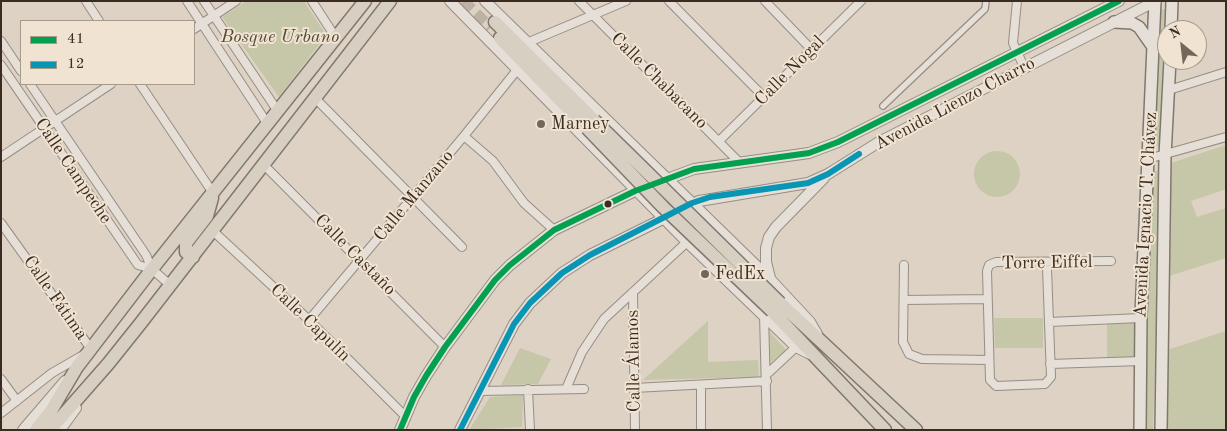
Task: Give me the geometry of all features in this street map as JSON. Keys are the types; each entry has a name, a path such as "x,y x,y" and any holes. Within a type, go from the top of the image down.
{"main road":[{"path":"36,430 51,411 77,367 152,269 365,1"},
{"path":"50,430 108,364 193,257 390,1"},
{"name":"Avenida Ignacio T. Chávez","path":"1140,430 1141,318 1155,1"},
{"path":"1171,20 1172,1"},
{"path":"1114,22 1132,23 1139,27 1154,48"},
{"path":"492,25 772,310 810,354 884,429"},
{"name":"Avenida Ignacio T. Chávez","path":"1161,430 1164,156 1170,70"},
{"path":"193,257 186,252 186,243 211,207 213,193"},
{"path":"772,310 818,338 916,430"}],"street":[{"path":"86,1 98,20"},
{"path":"187,1 267,123"},
{"path":"204,1 277,110"},
{"path":"195,29 236,1"},
{"path":"312,1 336,38"},
{"path":"450,1 686,242 772,310 796,347 810,354"},
{"path":"485,1 770,279 810,322 818,338"},
{"name":"Calle Chabacano","path":"579,1 739,162"},
{"path":"529,42 626,1"},
{"path":"669,1 764,97"},
{"name":"Calle Nogal","path":"719,142 861,1"},
{"path":"883,106 985,9 986,1"},
{"path":"1017,1 1013,43 1024,67"},
{"name":"Avenida Lienzo Charro","path":"400,430 418,390 445,347 510,265 554,230 635,191 694,169 809,153 838,142 1119,1"},
{"name":"Avenida Lienzo Charro","path":"460,430 514,324 544,288 562,273 590,255 692,203 710,198 808,183 828,174 879,142 1155,1"},
{"path":"768,2 812,50"},
{"path":"1,41 20,70"},
{"name":"Calle Campeche","path":"1,65 138,265 152,269"},
{"name":"Calle Manzano","path":"308,320 464,136 517,70"},
{"path":"1169,90 1226,72"},
{"name":"Calle Campeche","path":"31,85 146,255 152,269 170,285"},
{"path":"1,157 109,85"},
{"path":"141,85 213,193"},
{"path":"316,99 462,247"},
{"path":"464,136 493,161 524,203 554,230"},
{"path":"1148,159 1226,137"},
{"path":"621,177 626,178 640,173 645,156"},
{"name":"Calle Castaño","path":"264,164 445,347"},
{"path":"770,279 766,248 769,237 776,227 828,174"},
{"name":"Calle Fátima","path":"1,223 90,350"},
{"name":"Calle Capulín","path":"213,230 406,417"},
{"path":"704,258 707,242 717,236 724,236"},
{"path":"566,389 582,352 604,319 686,242"},
{"name":"Torre Eiffel","path":"1050,364 1050,377 1045,384 996,386 990,380 987,298 987,271 989,265 996,262 1111,261"},
{"path":"1044,263 1047,268 1050,364 1141,361"},
{"path":"904,266 903,342 908,354 922,359 989,360"},
{"name":"Calle Álamos","path":"632,292 635,430"},
{"path":"904,300 987,298"},
{"path":"766,430 766,378 772,310"},
{"path":"1049,322 1141,318"},
{"path":"634,388 701,385 766,378 796,347"},
{"path":"1,413 52,373 90,350"},
{"path":"60,430 108,364"},
{"path":"23,430 77,367"},
{"path":"1,379 17,401"},
{"path":"701,385 701,430"},
{"path":"481,391 584,389"},
{"path":"528,390 530,430"}],"green space":[{"name":"Bosque Urbano","path":"246,1 304,1 326,35 279,97 222,17"},
{"path":"1158,8 1167,10 1167,20 1158,20"},
{"path":"1157,43 1157,70 1165,70 1162,145 1154,147"},
{"path":"1226,145 1226,189 1191,201 1197,217 1226,208 1226,258 1169,276 1168,164"},
{"path":"992,151 1002,151 1016,161 1020,174 1016,187 1010,193 1002,197 992,197 978,187 974,179 974,169 984,155"},
{"path":"1153,171 1161,171 1153,430 1146,430 1146,361"},
{"path":"994,318 1043,318 1043,348 995,348"},
{"path":"708,321 708,362 758,360 759,377 643,380"},
{"path":"1107,323 1135,323 1134,358 1107,357"},
{"path":"768,330 786,350 769,364"},
{"path":"1226,331 1226,430 1166,430 1167,350"},
{"path":"520,348 551,359 538,384 501,385"},
{"path":"523,395 522,427 469,430 490,397"}],"tunnel":[{"path":"463,1 490,28"}],"transit line":[{"name":"41","path":"400,430 414,397 426,376 495,280 510,265 554,230 635,191 694,169 809,153 838,142 1119,1"},
{"name":"12","path":"460,430 514,324 530,303 562,273 590,255 692,203 710,197 808,183 828,174 859,154"}],"place":[{"name":"Marney","path":"541,124"},
{"name":"FedEx","path":"705,274"}]}
